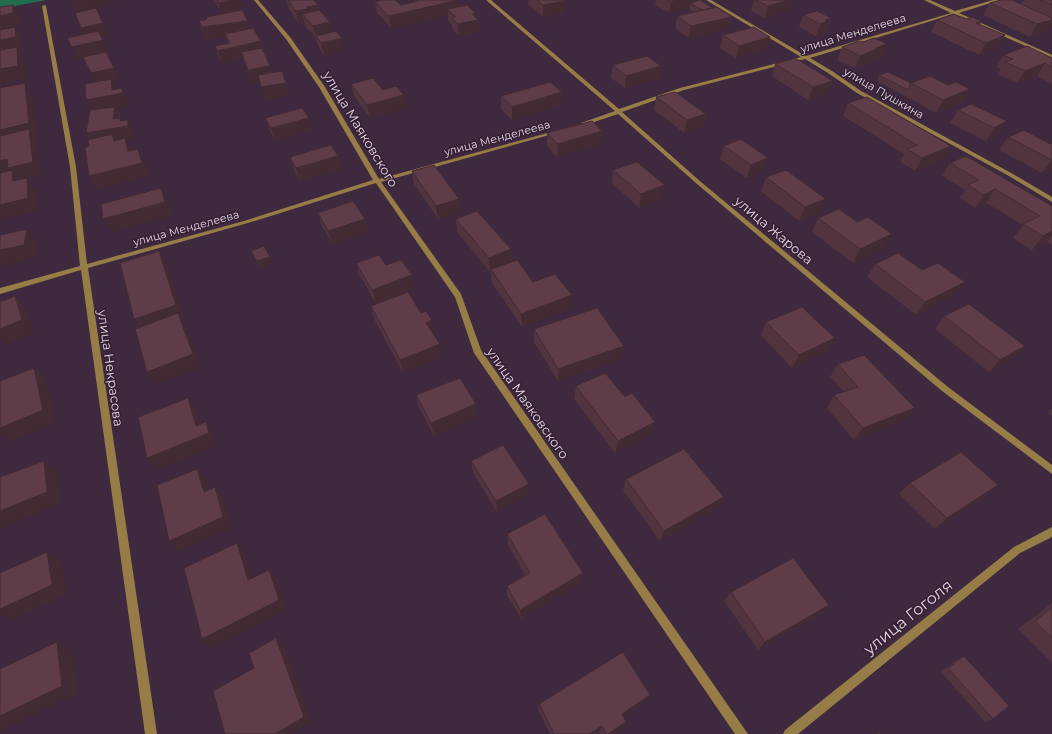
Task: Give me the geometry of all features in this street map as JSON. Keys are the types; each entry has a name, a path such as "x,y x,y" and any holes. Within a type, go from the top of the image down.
{"street":[{"name":"улица Маяковского","path":"256,0 288,38 322,87 377,181 458,296 477,351 742,734"},
{"name":"улица Жарова","path":"488,0 620,112 699,183 945,389 1052,470"},
{"name":"улица Пушкина","path":"708,0 830,72 859,92 1011,175 1052,200"},
{"path":"926,0 1052,58"},
{"name":"улица Менделеева","path":"576,126 620,112 682,89 804,58 998,0"},
{"name":"улица Некрасова","path":"44,6 73,167 84,266 151,734"},
{"name":"улица Менделеева","path":"0,291 84,266 246,222 377,181 561,131"},
{"name":"улица Гоголя","path":"789,734 1017,550 1052,532"}],"green space":[{"path":"0,0 46,0 0,9"}],"building":[{"path":"217,0 233,0 218,3"},
{"path":"288,0 314,0 318,5 307,7 308,9 295,11"},
{"path":"382,0 395,0 401,5 418,1 417,0 459,0 389,16 375,2"},
{"path":"537,0 563,0 564,1 543,5"},
{"path":"700,0 713,8 702,10 690,3"},
{"path":"755,0 789,0 768,6"},
{"path":"1001,0 1012,0 1052,18 1052,20 1037,24 990,3"},
{"path":"1040,0 1052,0 1052,5"},
{"path":"13,5 13,13 0,16 0,7"},
{"path":"467,5 476,13 472,14 478,20 458,24 452,18 456,17 447,9"},
{"path":"717,7 732,17 691,26 677,16"},
{"path":"96,8 103,23 81,28 75,13"},
{"path":"242,10 248,21 202,27 199,21 207,19 206,17"},
{"path":"319,10 330,22 313,26 302,14"},
{"path":"817,11 831,18 820,24 803,15"},
{"path":"953,14 967,19 972,17 982,21 976,23 1005,35 986,43 937,20"},
{"path":"15,27 16,37 0,40 0,30"},
{"path":"754,27 770,37 739,46 723,35"},
{"path":"253,28 261,41 217,51 215,46 230,43 225,34"},
{"path":"98,31 103,40 72,47 67,38"},
{"path":"336,31 342,38 321,43 316,36"},
{"path":"874,38 887,44 860,56 842,47 859,41 863,42"},
{"path":"1027,46 1052,58 1052,67 1045,63 1025,71 1005,62 1013,59 1003,55"},
{"path":"17,47 18,66 0,69 0,50"},
{"path":"262,48 270,66 248,70 241,52"},
{"path":"106,52 114,68 91,73 83,57"},
{"path":"647,56 661,66 626,76 613,65"},
{"path":"795,58 833,81 813,87 775,64"},
{"path":"282,71 286,83 261,87 258,75"},
{"path":"888,72 911,83 908,90 879,75"},
{"path":"930,76 948,85 956,82 970,89 943,100 911,83"},
{"path":"373,78 383,90 396,86 404,95 367,105 351,84"},
{"path":"111,79 112,90 122,88 123,93 86,100 85,84"},
{"path":"550,82 562,92 512,107 501,96"},
{"path":"25,83 29,123 0,130 0,88"},
{"path":"675,92 706,114 687,120 656,97"},
{"path":"867,97 951,146 922,158 907,149 917,145 848,103"},
{"path":"971,104 1007,121 994,128 958,110"},
{"path":"115,107 113,119 120,118 120,121 128,120 128,126 86,133 90,110"},
{"path":"302,108 309,118 271,128 265,118"},
{"path":"592,121 602,131 558,144 547,133"},
{"path":"29,129 33,162 8,168 7,159 0,161 0,136"},
{"path":"1024,130 1050,144 1052,143 1052,160 1008,137"},
{"path":"112,134 114,141 125,138 128,151 138,149 142,163 89,176 85,148 89,146 88,140"},
{"path":"741,139 768,158 751,165 724,146"},
{"path":"331,145 338,156 296,168 290,157"},
{"path":"966,156 1052,206 1052,231 1043,236 1023,224 1040,216 995,189 984,195 968,185 979,180 950,163"},
{"path":"637,162 665,185 641,194 613,170"},
{"path":"434,165 459,199 436,206 412,171"},
{"path":"12,170 13,181 27,178 28,198 0,205 0,173"},
{"path":"786,170 826,199 805,207 766,177"},
{"path":"161,188 165,202 103,219 101,204"},
{"path":"353,201 365,219 328,231 318,213"},
{"path":"839,209 857,222 868,217 892,234 860,249 818,218"},
{"path":"477,211 511,249 489,258 456,219"},
{"path":"27,229 24,245 0,250 0,235"},
{"path":"264,246 270,257 257,261 251,251"},
{"path":"159,251 176,305 134,319 120,263"},
{"path":"898,253 922,270 938,263 965,282 925,302 875,264"},
{"path":"379,255 386,265 401,260 412,275 372,290 356,263"},
{"path":"517,260 533,282 555,274 572,295 521,314 491,269"},
{"path":"408,292 421,313 426,311 432,320 426,323 440,344 400,360 371,306"},
{"path":"15,296 22,320 0,329 0,302"},
{"path":"969,304 1025,346 1000,360 944,316"},
{"path":"802,307 835,338 799,355 766,322"},
{"path":"597,308 624,346 558,369 534,329"},
{"path":"178,313 193,354 147,372 135,329"},
{"path":"864,355 915,408 863,428 834,395 858,387 838,364"},
{"path":"34,368 43,410 0,428 0,381"},
{"path":"605,373 625,397 632,393 655,422 618,441 576,386"},
{"path":"460,378 476,404 431,423 416,395"},
{"path":"188,398 196,426 206,422 209,433 147,458 138,417"},
{"path":"503,445 529,484 496,501 471,461"},
{"path":"684,449 724,497 664,531 626,479"},
{"path":"961,452 998,485 947,518 910,483"},
{"path":"44,461 47,492 0,511 0,477"},
{"path":"197,469 204,492 215,487 223,517 169,541 157,485"},
{"path":"545,514 583,573 520,610 507,586 530,573 507,534"},
{"path":"237,543 248,580 269,570 279,600 202,639 184,568"},
{"path":"47,552 52,585 0,609 0,573"},
{"path":"793,558 829,605 765,642 731,592"},
{"path":"1052,607 1052,638 1035,621"},
{"path":"276,638 304,717 275,734 225,734 213,691 254,668 249,653"},
{"path":"57,642 62,686 0,716 0,669"},
{"path":"623,652 650,695 622,714 626,722 608,734 606,734 602,726 589,734 554,734 539,704"},
{"path":"964,656 1009,706 993,719 948,668"}]}
